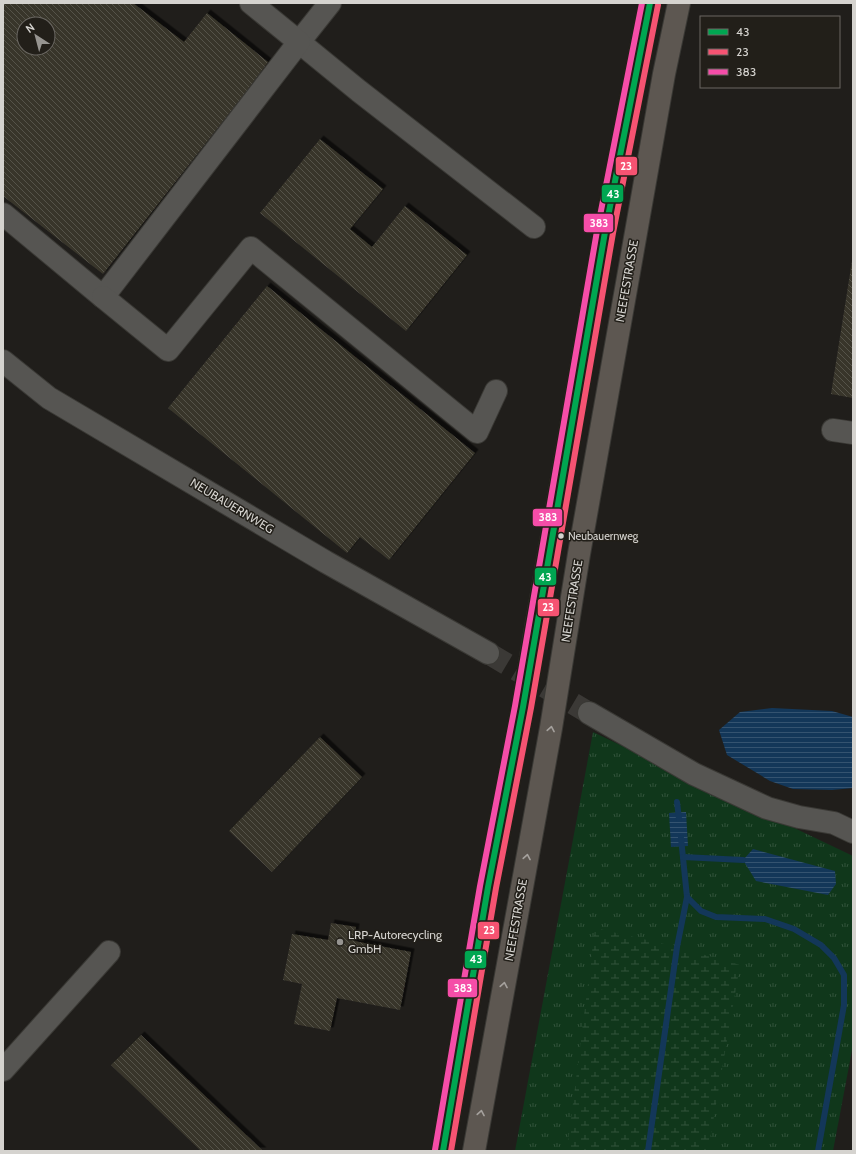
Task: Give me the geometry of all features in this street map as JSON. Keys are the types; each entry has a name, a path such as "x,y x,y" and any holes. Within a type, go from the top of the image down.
{"main road":[{"path":"443,1151 488,887 523,707 605,232 650,3"},
{"name":"NEEFESTRASSE","path":"474,1151 551,728 579,554 630,266 663,82 679,3"}],"street":[{"path":"251,3 359,91 534,227"},
{"path":"103,296 330,3"},
{"path":"3,214 168,350 251,248 477,432 496,391"},
{"name":"NEUBAUERNWEG","path":"3,362 49,398 326,562 488,653"},
{"path":"589,713 694,774 767,808 799,817 834,823 853,832"},
{"path":"3,1070 109,952"}],"green space":[{"path":"593,732 853,856 853,1045 833,1151 515,1151"},
{"path":"595,928 677,947 740,965 708,1151 567,1151"}],"water":[{"path":"772,708 832,711 853,717 853,788 832,790 793,789 770,781 727,755 719,730 740,712"},
{"path":"686,812 688,846 671,847 669,813"},
{"path":"753,849 835,871 836,884 828,895 756,881 743,860"}],"building":[{"path":"3,3 133,3 184,42 207,13 268,62 103,274 3,196"},
{"path":"320,139 383,189 350,229 372,247 405,206 467,255 406,331 260,213"},
{"path":"853,261 853,398 831,394"},
{"path":"267,286 475,453 389,560 360,537 347,553 168,408"},
{"path":"320,737 362,777 272,872 229,831"},
{"path":"331,923 356,927 354,941 411,952 400,1010 337,998 330,1031 294,1024 302,984 283,980 292,934 328,940"},
{"path":"141,1035 263,1151 201,1151 111,1065"}],"waterway":[{"path":"677,802 679,819"},
{"path":"681,838 687,897 701,911 716,917 765,919 794,929 821,945 834,958 844,975 844,1005 818,1151"},
{"path":"683,857 743,860"},
{"path":"648,1151 677,947 687,897"}],"tunnel":[{"path":"488,653 589,713"}],"transit line":[{"name":"383","path":"435,1150 480,886 515,706 597,231 642,3"},
{"name":"43","path":"443,1151 488,887 523,707 605,232 650,3"},
{"name":"23","path":"451,1151 496,888 531,708 613,233 658,5"}],"place":[{"name":"Neubauernweg","path":"561,536"},
{"name":"LRP-Autorecycling GmbH","path":"340,942"}]}
